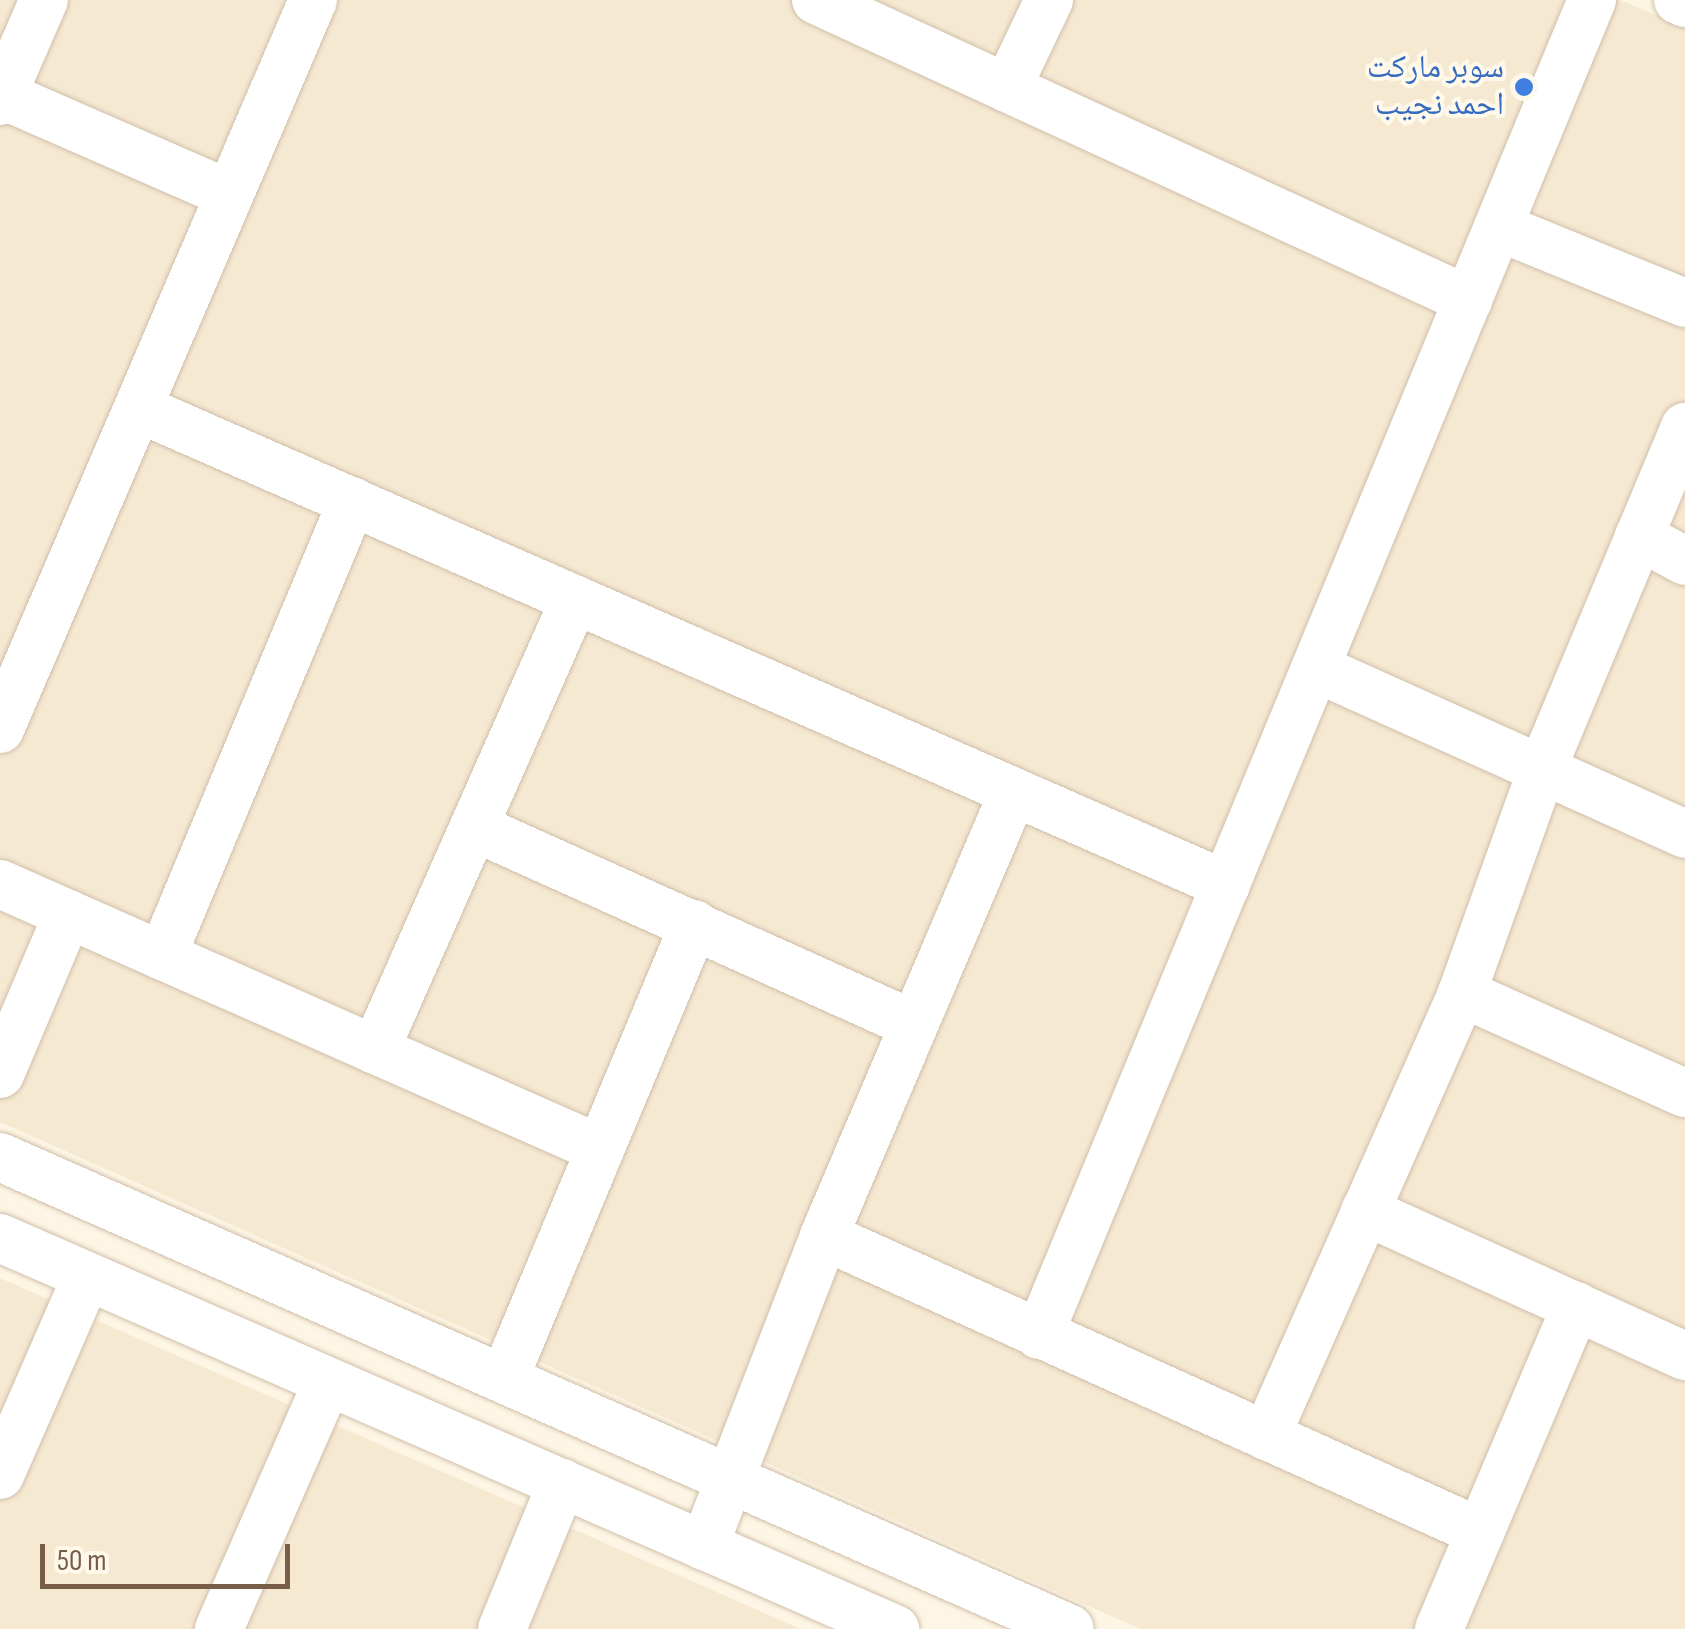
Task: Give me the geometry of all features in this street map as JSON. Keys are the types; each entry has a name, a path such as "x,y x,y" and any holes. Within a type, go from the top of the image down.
{"street":[{"path":"44,0 1,97 230,194"},
{"path":"0,729 312,0"},
{"path":"816,0 892,16 1007,88 1468,300"},
{"path":"1007,88 1049,0"},
{"path":"1039,1336 1592,0"},
{"path":"1678,0 1685,3"},
{"path":"1499,227 1685,303"},
{"path":"138,408 1226,885"},
{"path":"1266,1436 1462,993 1542,770 1685,428"},
{"path":"162,956 352,501"},
{"path":"1639,536 1685,561"},
{"path":"375,1050 576,600"},
{"path":"1316,668 1685,834"},
{"path":"704,1546 726,1477 824,1236 1013,792"},
{"path":"474,827 914,1026"},
{"path":"0,884 600,1149"},
{"path":"0,1074 68,914"},
{"path":"504,1379 694,924"},
{"path":"1462,993 1685,1093"},
{"path":"0,1157 1070,1629"},
{"path":"1365,1211 1685,1356"},
{"path":"824,1236 1480,1532"},
{"path":"0,1238 895,1629"},
{"path":"0,1475 86,1278"},
{"path":"1438,1629 1576,1306"},
{"path":"219,1629 326,1382"},
{"path":"502,1629 562,1483"}],"shaded area":[{"path":"0,0 1620,0 1685,27 1685,1629 1140,1629 0,1122"},
{"path":"0,1278 801,1629 0,1629"}],"place":[{"name":"سوبر ماركت احمد نجيب","path":"1524,87"}]}
